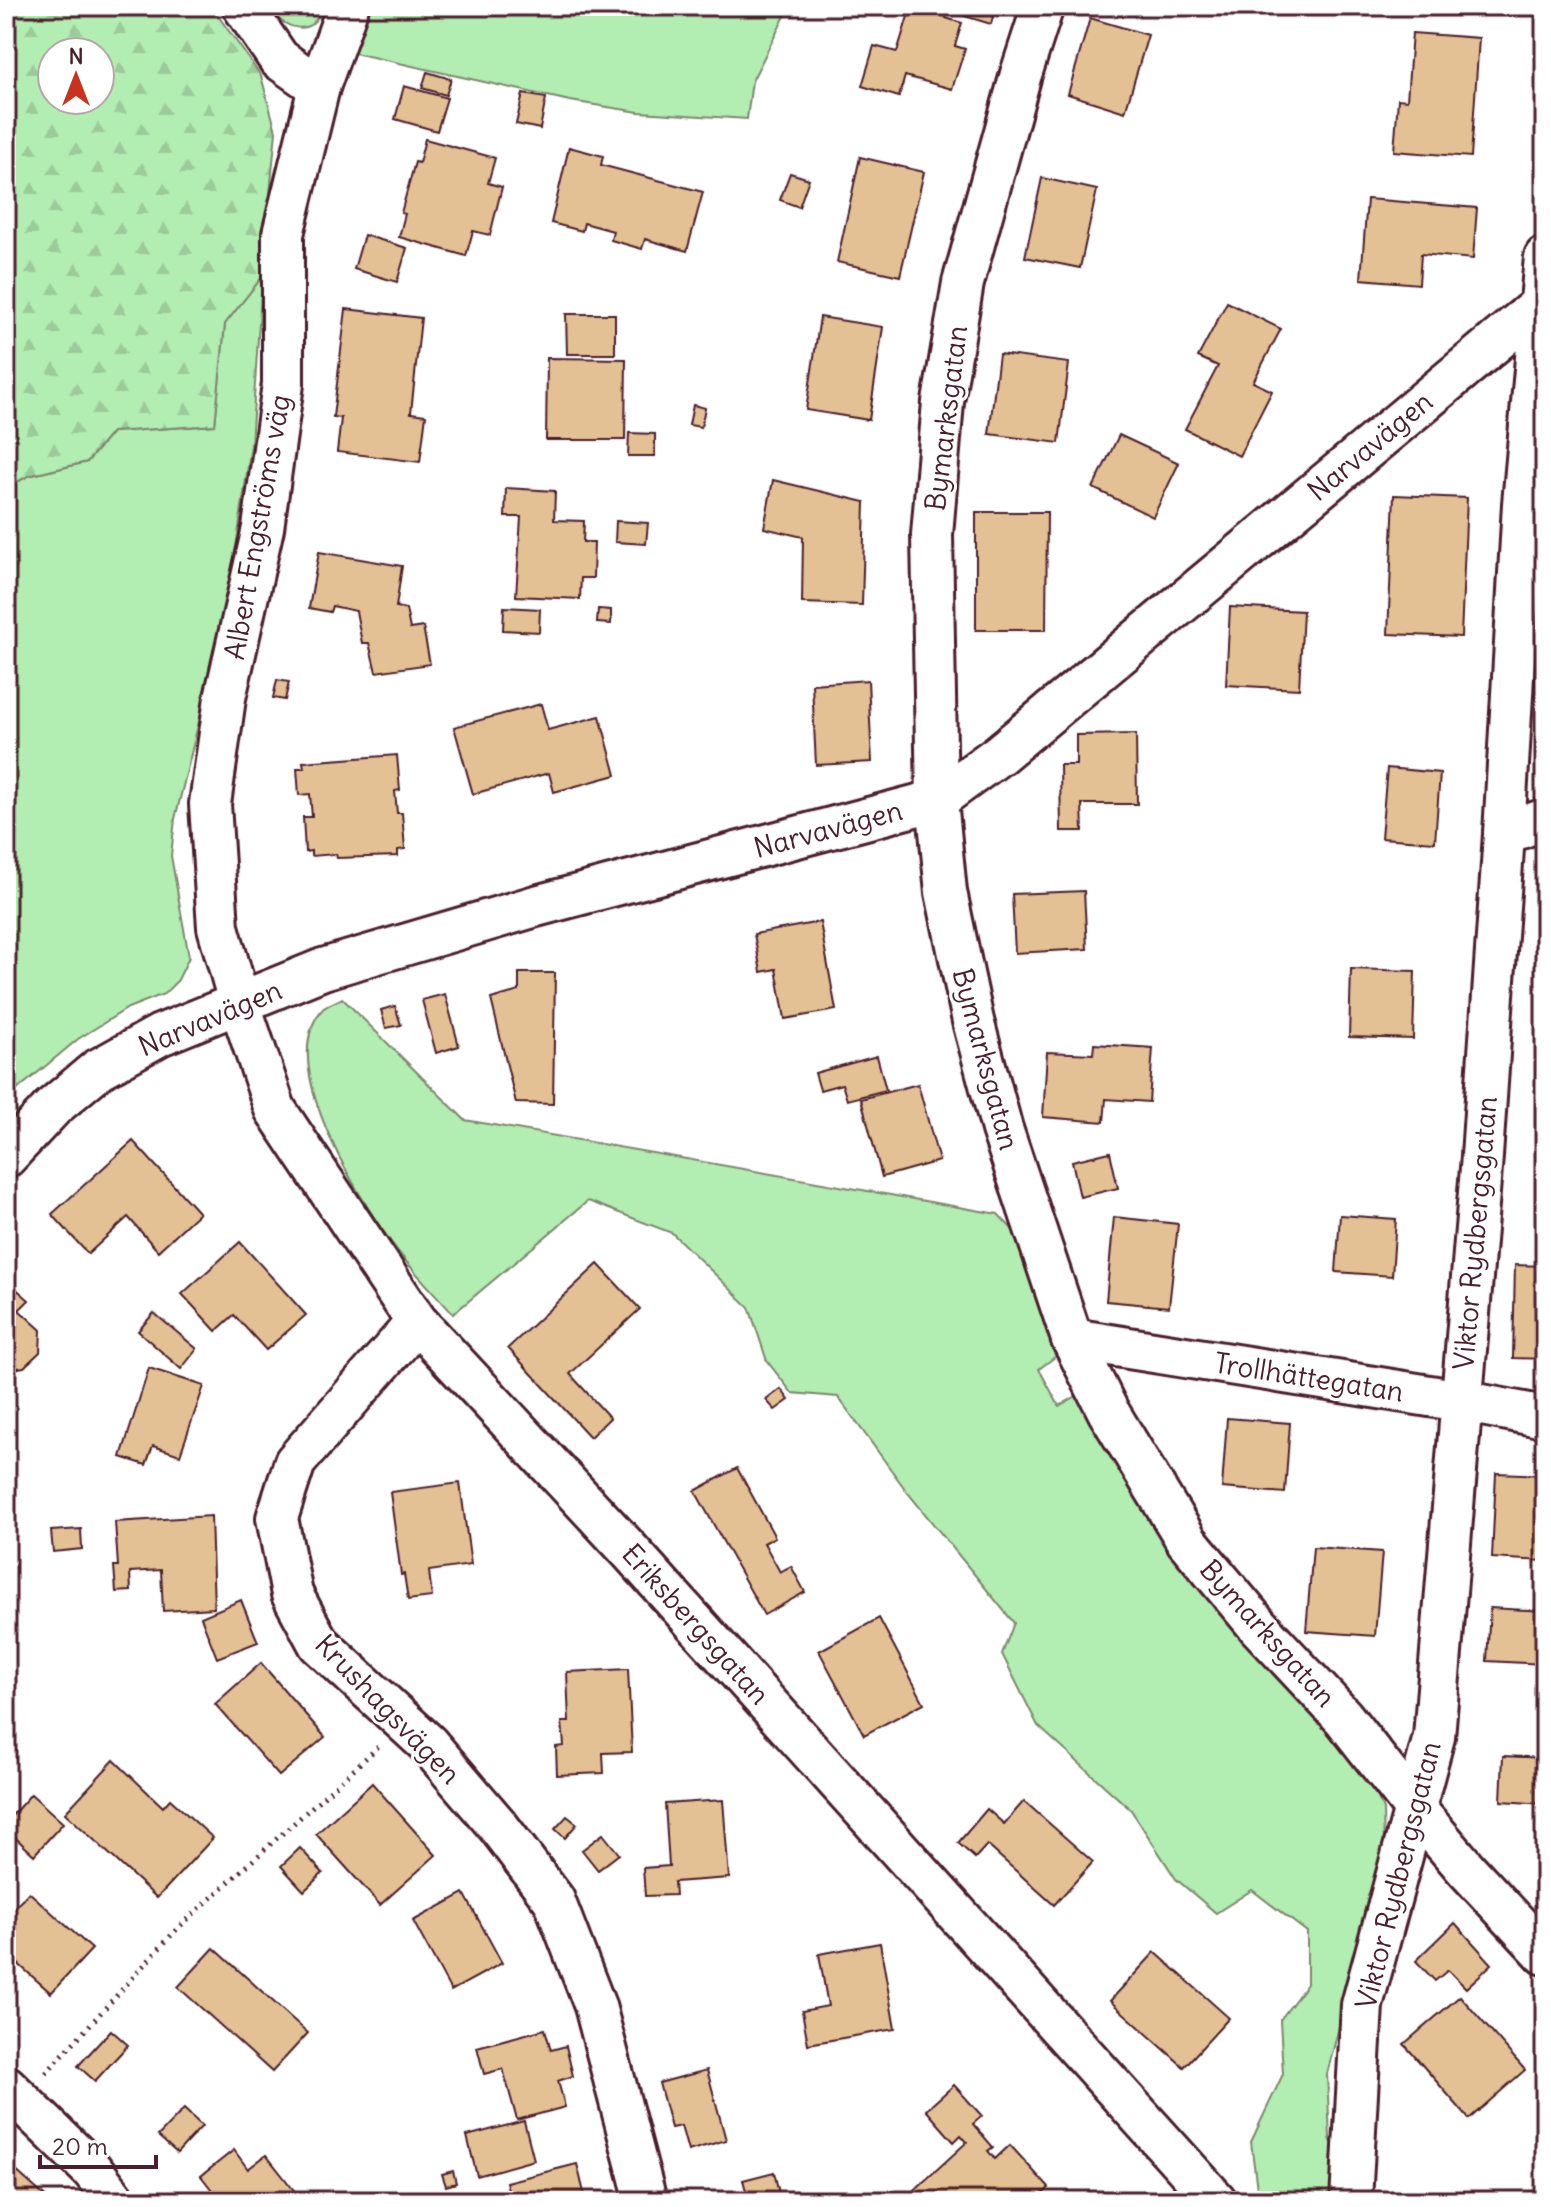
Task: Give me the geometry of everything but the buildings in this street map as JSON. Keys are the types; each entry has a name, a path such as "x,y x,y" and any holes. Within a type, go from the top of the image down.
{"street":[{"path":"243,6 279,59 319,87"},
{"name":"Albert Engströms väg","path":"240,1005 218,927 210,804 225,698 263,528 283,384 283,234 319,87 348,6"},
{"name":"Bymarksgatan","path":"1043,6 963,283 943,402 932,535 937,800 946,892 973,1021 1002,1129 1072,1339 1108,1411 1187,1541 1258,1626 1343,1717 1415,1809 1545,1954"},
{"name":"Viktor Rydbergsgatan","path":"1351,2201 1362,2005 1434,1737 1504,834 1523,504 1545,257"},
{"name":"Narvavägen","path":"6,1157 53,1107 97,1070 160,1035 323,969 536,906 937,800 1000,754 1543,303"},
{"path":"1504,834 1545,819"},
{"name":"Eriksbergsgatan","path":"240,1005 275,1109 417,1322 640,1562 1216,2201"},
{"name":"Krushagsvägen","path":"417,1322 295,1462 277,1518 292,1594 319,1644 428,1744 498,1826 554,1900 595,2006 646,2201"},
{"name":"Trollhättegatan","path":"1072,1339 1545,1417"},
{"path":"14,2093 92,2170 116,2201"}],"path":[{"path":"14,2093 177,1929 405,1723"}],"green space":[{"path":"6,6 211,6 261,76 276,131 262,277 225,324 215,425 112,432 87,462 28,476 6,488"},
{"path":"266,6 322,6 312,24 297,27 280,20"},
{"path":"367,6 790,6 752,81 747,119 639,112 570,101 354,53"},
{"path":"262,277 251,445 238,535 218,644 175,819 171,856 189,957 178,980 164,994 128,1008 78,1039 6,1099 6,488 28,476 87,462 112,432 215,425 225,324"},
{"path":"342,998 465,1120 998,1214 1015,1232 1063,1351 1039,1369 1059,1406 1082,1393 1369,1775 1383,1810 1384,1850 1327,2074 1330,2138 1345,2176 1345,2201 1261,2201 1258,2197 1251,2142 1283,2074 1280,2020 1307,1984 1307,1932 1252,1890 1216,1913 1176,1879 1131,1810 1038,1726 1002,1654 1014,1623 908,1493 838,1397 792,1393 767,1361 749,1307 672,1233 588,1201 453,1314 404,1259 368,1208 331,1139 317,1102 309,1067 310,1036 321,1011"}]}
